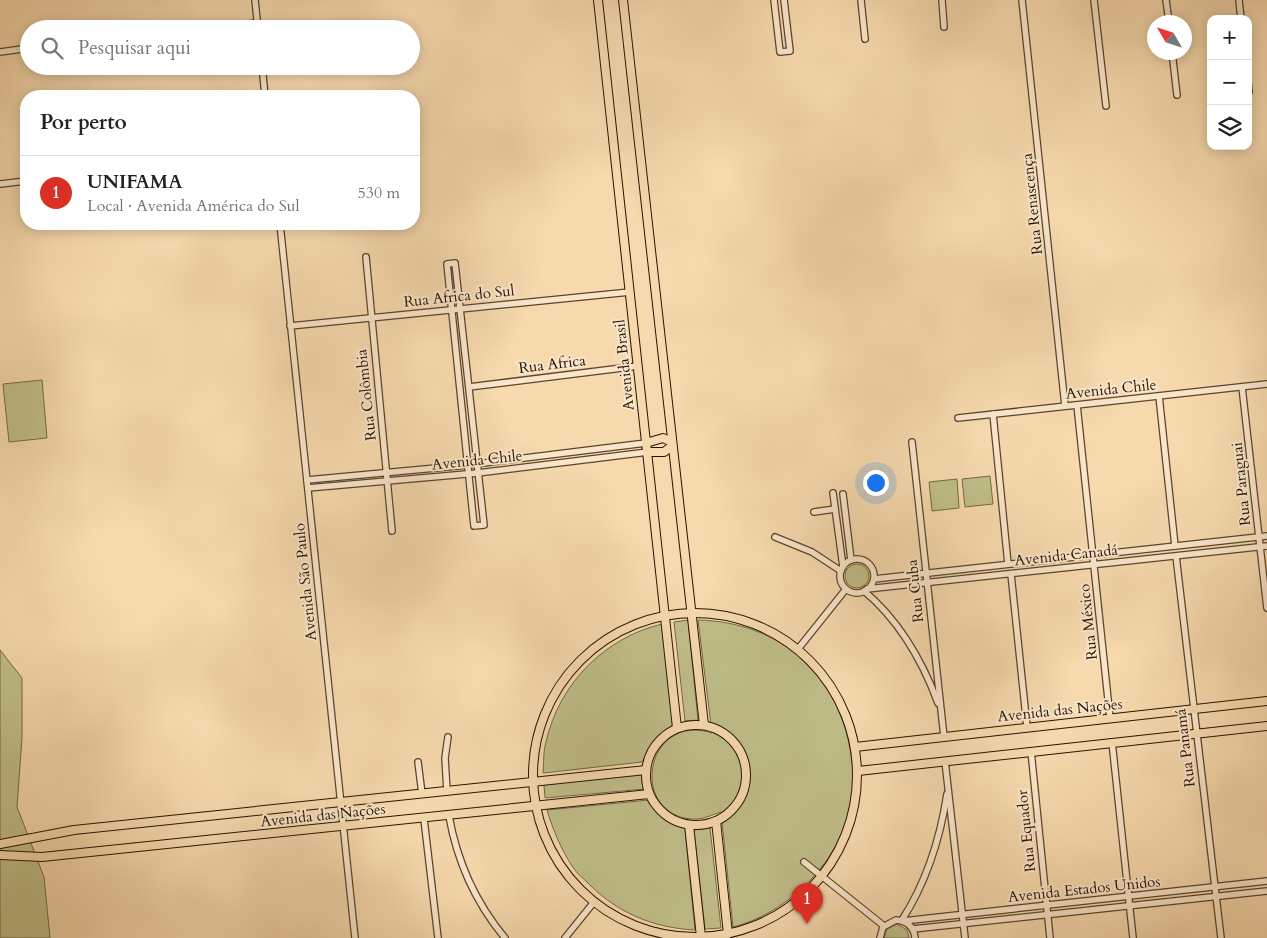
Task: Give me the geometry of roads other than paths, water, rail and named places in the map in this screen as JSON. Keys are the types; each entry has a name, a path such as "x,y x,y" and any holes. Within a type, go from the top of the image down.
{"main road":[{"name":"Avenida Brasil","path":"598,0 677,728"},
{"path":"624,0 704,725"},
{"path":"646,443 663,438 672,444"},
{"path":"648,452 664,452 672,444"},
{"path":"690,611 707,612 742,619 761,626 798,649 811,661 834,690 845,714 855,746 858,771 854,810 848,832 821,876 806,894 786,909 760,923 728,936 673,936 648,930 623,922 594,902 564,872 550,850 542,830 536,806 533,782 534,754 538,735 544,716 563,684 601,644 624,631 665,615 690,611"},
{"name":"Avenida das Nações","path":"855,746 1267,701"},
{"path":"691,724 704,725 718,729 736,743 743,755 746,770 746,786 740,800 730,813 716,821 703,825 689,825 672,820 659,809 649,794 646,770 652,751 658,742 677,728 691,724"},
{"path":"858,771 1267,726"},
{"name":"Avenida das Nações","path":"0,844 74,830 646,770"},
{"name":"Avenida das Nações","path":"0,855 42,857 649,794"},
{"path":"716,821 728,936"},
{"path":"689,825 701,937"}],"street":[{"path":"255,0 257,20"},
{"path":"774,0 780,52 790,51 784,0"},
{"path":"861,0 865,39"},
{"path":"942,0 944,27"},
{"name":"Rua Renascença","path":"1022,0 1065,406"},
{"path":"1094,0 1106,106"},
{"path":"1166,0 1167,15"},
{"path":"1239,0 1241,15"},
{"path":"0,52 20,49"},
{"path":"1173,60 1177,95"},
{"path":"263,75 264,90"},
{"path":"0,184 20,182"},
{"name":"Avenida São Paulo","path":"281,230 355,938"},
{"name":"Rua Colômbia","path":"366,257 392,531"},
{"path":"455,263 460,308 484,525 474,526 447,264 455,263"},
{"name":"Rua Africa do Sul","path":"290,326 630,292"},
{"name":"Rua Africa","path":"469,387 638,366"},
{"name":"Avenida Chile","path":"958,418 1267,384"},
{"name":"Rua Paraguai","path":"1242,387 1259,537 1264,546 1267,608"},
{"path":"1159,396 1175,546"},
{"name":"Rua México","path":"1077,405 1110,718"},
{"path":"993,414 1008,564"},
{"name":"Rua Cuba","path":"912,442 944,736"},
{"name":"Avenida Chile","path":"307,480 387,474 646,443"},
{"name":"Avenida Chile","path":"308,488 469,474 648,452"},
{"path":"833,493 842,569 841,581 846,589 856,593 866,590 874,579 872,569 866,561 851,560 842,569"},
{"path":"843,494 851,560"},
{"path":"814,512 835,509"},
{"name":"Avenida Canadá","path":"874,579 1267,536"},
{"path":"774,537 812,552 842,569"},
{"name":"Avenida Canadá","path":"866,590 1264,546"},
{"name":"Rua Panamá","path":"1176,556 1222,938"},
{"path":"1011,574 1027,727"},
{"path":"798,649 846,589"},
{"path":"866,590 910,642 942,712"},
{"path":"447,791 445,758 448,737"},
{"path":"1112,742 1133,938"},
{"name":"Rua Equador","path":"1031,751 1050,938"},
{"path":"945,761 965,938"},
{"path":"418,762 422,794"},
{"path":"915,938 913,929 902,921 931,864 943,818 948,784"},
{"path":"449,816 456,850 463,868 486,913 505,938"},
{"path":"424,818 438,938"},
{"path":"804,862 884,926 880,938"},
{"name":"Avenida Estados Unidos","path":"884,926 890,922 1267,881"},
{"name":"Avenida Estados Unidos","path":"913,929 1267,891"},
{"path":"565,938 594,902"}],"place":[{"name":"UNIFAMA","path":"807,924"}]}
